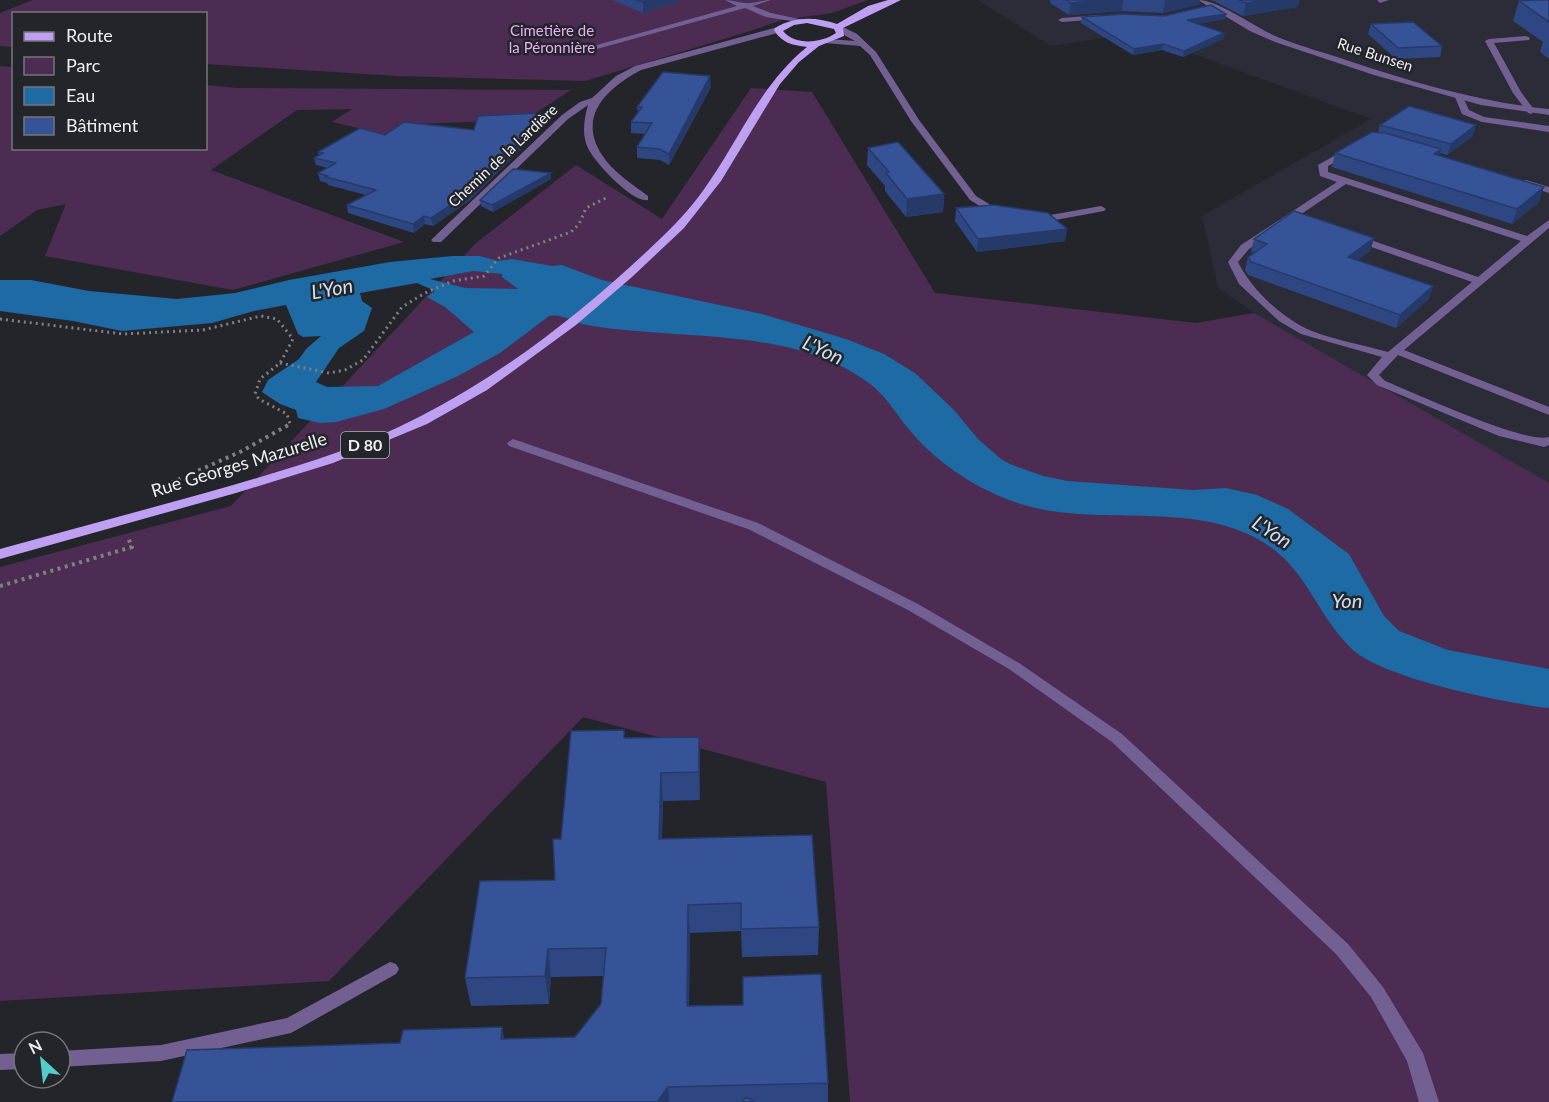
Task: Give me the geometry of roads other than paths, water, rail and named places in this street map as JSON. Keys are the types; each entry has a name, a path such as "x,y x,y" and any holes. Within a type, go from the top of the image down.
{"main road":[{"path":"783,33 804,21 815,21 897,0"},
{"path":"815,21 839,28 880,5"},
{"path":"783,33 817,43 828,41 841,34 839,28"},
{"name":"D 80","path":"783,33 790,48 784,70"},
{"name":"D 80","path":"784,70 817,43"},
{"name":"Rue Georges Mazurelle","path":"0,554 273,478 388,437 450,406 484,385 567,324 628,274 682,224 712,187 784,70"}],"street":[{"name":"Rue Bunsen","path":"1201,4 1211,5 1278,40 1460,97 1531,111 1549,112"},
{"name":"Chemin de la Lardière","path":"437,240 565,117 583,104 595,100 619,78 638,68 745,39 783,33"},
{"path":"595,100 589,114 588,135 592,148 603,164 644,198"}],"lane":[{"path":"729,0 769,15 804,21"},
{"path":"583,50 767,0"},
{"path":"769,15 783,33"},
{"path":"1062,20 1112,16"},
{"path":"839,28 865,45 873,54 915,121 973,198 1001,215 1011,217"},
{"path":"1526,38 1490,41 1517,93 1531,111"},
{"path":"828,41 865,45"},
{"path":"1460,97 1465,112 1482,118 1549,129"},
{"path":"1357,146 1323,165 1323,174 1529,240"},
{"path":"1345,181 1245,247 1233,262 1243,282 1283,319 1305,332 1394,353 1549,411"},
{"path":"1516,181 1549,190"},
{"path":"1032,219 1042,220 1101,209"},
{"path":"1290,216 1301,220"},
{"path":"1549,223 1394,353 1373,375 1381,384 1503,433 1544,443 1549,441"},
{"path":"1346,235 1481,281"},
{"path":"513,443 753,526 923,613 1014,666 1117,738 1342,949 1377,992 1416,1059 1429,1102"},
{"path":"72,1058 161,1053 291,1024 390,969"}],"water":[{"path":"452,256 480,256 498,261 512,259 552,266 562,265 602,280 762,314 846,339 884,354 915,373 954,410 978,439 1010,464 1043,476 1068,481 1193,490 1226,488 1257,495 1288,509 1349,554 1384,616 1399,631 1448,650 1549,669 1549,708 1504,701 1444,687 1415,679 1366,659 1338,634 1299,575 1287,562 1256,538 1227,526 1166,517 1072,514 1042,509 997,495 968,480 929,451 883,397 866,381 841,366 785,347 756,341 606,328 582,324 554,315 549,316 500,353 456,377 384,409 336,422 320,423 298,418 296,410 280,404 262,392 268,380 299,359 306,349 321,336 303,337 298,334 286,305 212,323 122,331 73,321 0,311 0,280 31,280 89,291 177,299 235,293 289,280 390,262","holes":["473,271 502,274 502,277 518,289 465,288 430,279","417,283 435,291 427,297 445,307 474,332 378,386 327,387 316,382 339,348 364,331 372,308 362,301 360,293"]}],"park label":[{"name":"Cimetière de la Péronnière","path":"552,40"}],"water label":[{"name":"L'Yon","path":"332,289"},
{"name":"L'Yon","path":"823,350"},
{"name":"L'Yon","path":"1272,532"},
{"name":"Yon","path":"1347,601"}]}
